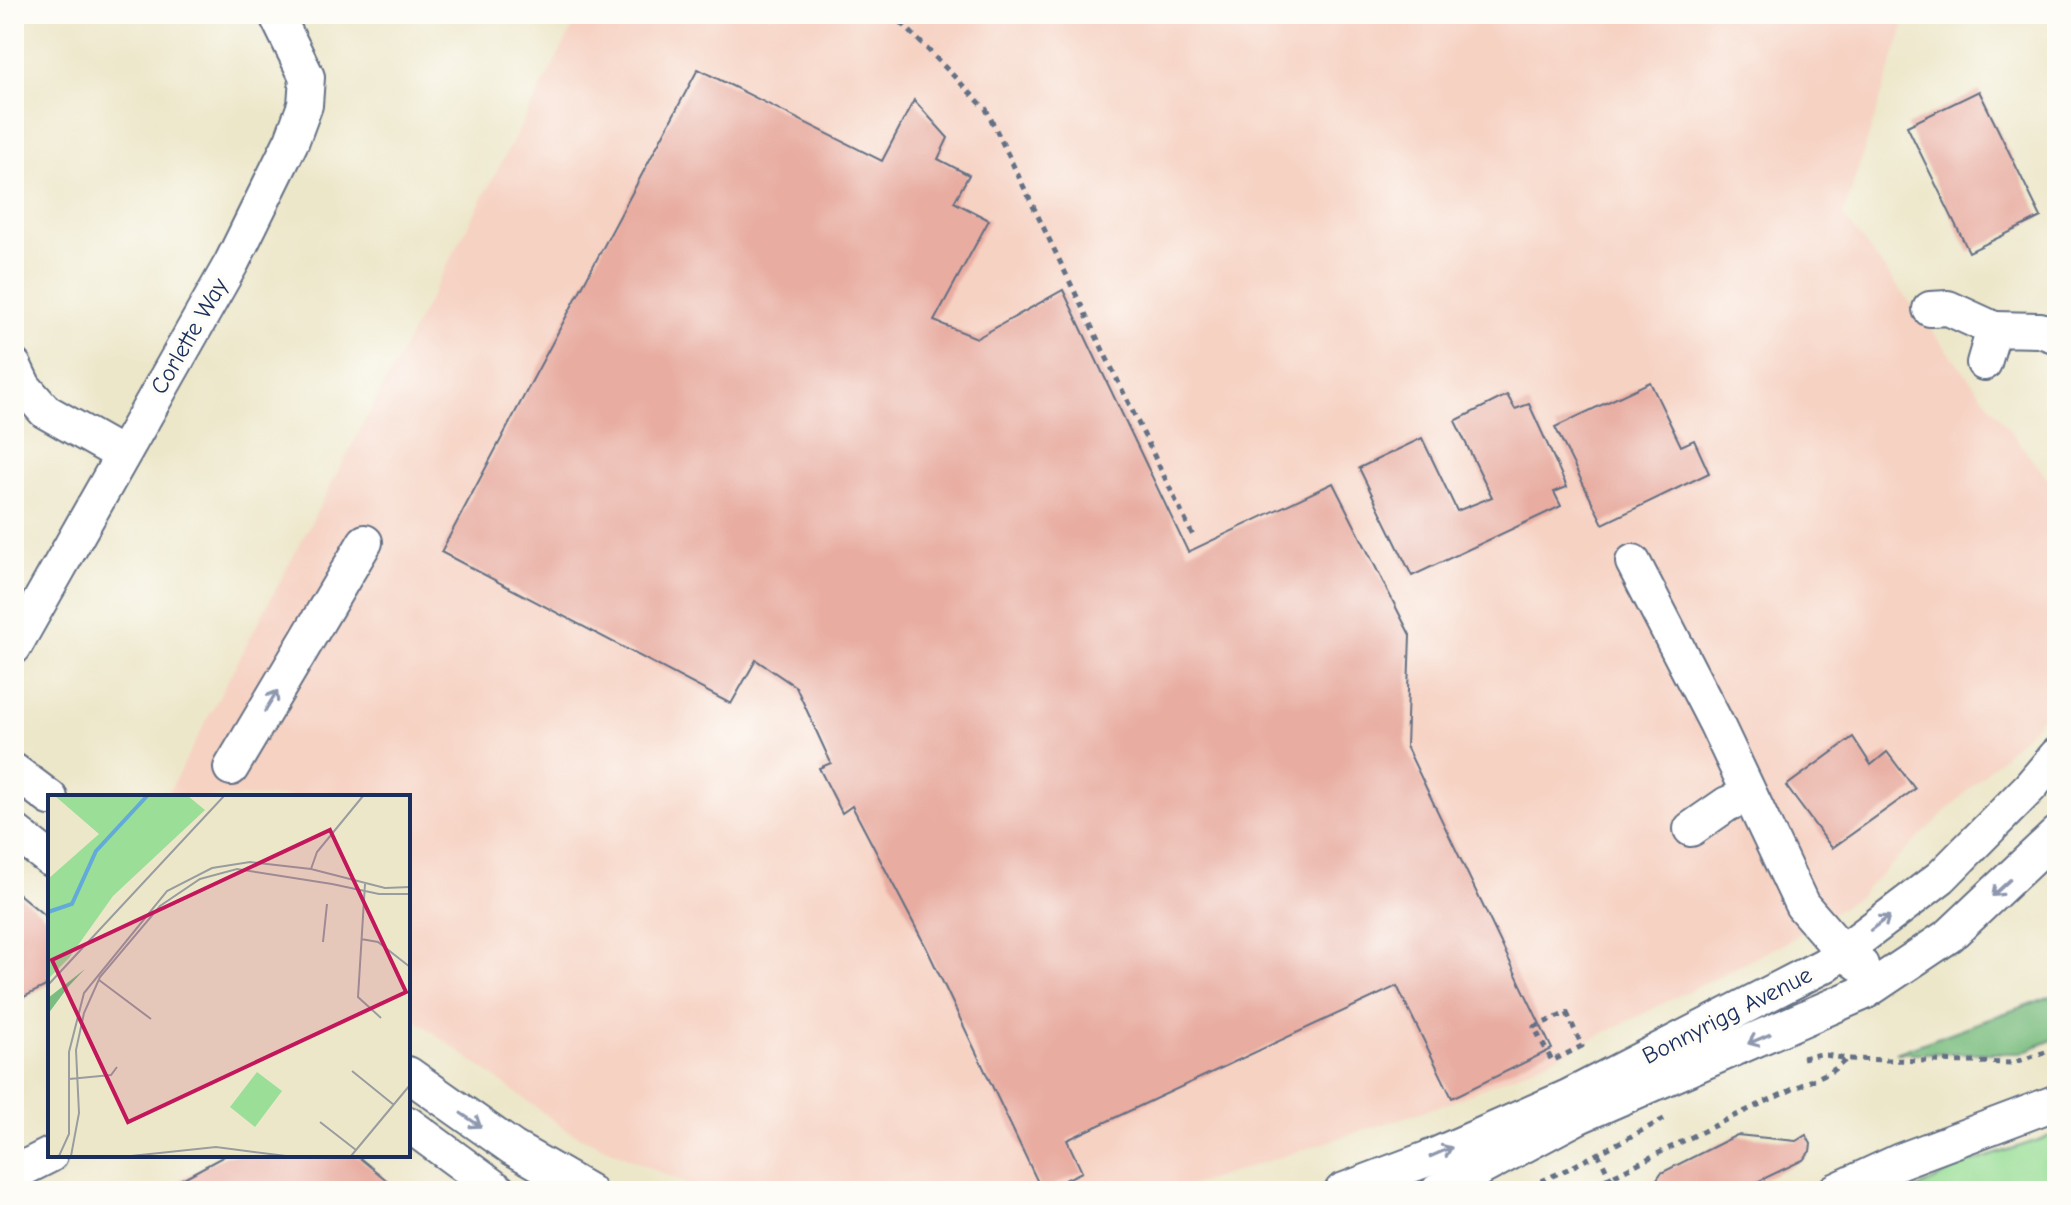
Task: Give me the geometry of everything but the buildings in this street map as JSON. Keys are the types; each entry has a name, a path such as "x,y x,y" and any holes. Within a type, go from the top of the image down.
{"street":[{"name":"Corlette Way","path":"14,647 232,262 292,140 305,105 307,77 276,14"},
{"path":"1930,309 1948,308 1994,329 2040,330 2057,336"},
{"path":"1984,363 1994,329"},
{"path":"14,366 24,387 45,411 121,454"},
{"path":"231,768 365,542"},
{"path":"1633,562 1716,723 1802,905 1843,952 1863,966 1883,963 1974,914"},
{"name":"Bonnyrigg Avenue","path":"1342,1191 1427,1159 1568,1097 1825,965 1941,877 2030,787 2057,755"},
{"path":"14,771 48,796"},
{"path":"1691,829 1727,804 1749,795"},
{"path":"14,831 48,857"},
{"name":"Bonnyrigg Avenue","path":"1438,1191 1579,1116 1865,992 1935,947 2057,834"},
{"path":"1808,1018 1828,993 1841,983 1843,952"},
{"path":"410,1075 513,1148 588,1191"},
{"path":"1835,1191 1900,1161 2057,1102"},
{"path":"410,1125 499,1191"},
{"path":"14,1173 48,1156"}],"path":[{"path":"893,14 986,109 1194,538"},
{"path":"1567,1013 1582,1046 1552,1061 1534,1027 1567,1013"},
{"path":"1792,1061 1820,1054 1848,1059 2013,1063 2057,1048"},
{"path":"1582,1191 1832,1071 1848,1059"},
{"path":"1519,1191 1675,1114"},
{"path":"1598,1153 1617,1191"}],"shaded area":[{"path":"580,14 1908,14 1843,216 2057,491 2057,697 2032,728 1857,898 1785,943 1560,1055 1452,1102 1175,1191 701,1191 568,1131 410,1015 410,795 167,795"}],"green space":[{"path":"2057,994 2057,1038 2021,1053 1896,1053"},
{"path":"2057,1134 2057,1191 1913,1191 1963,1165"}]}
